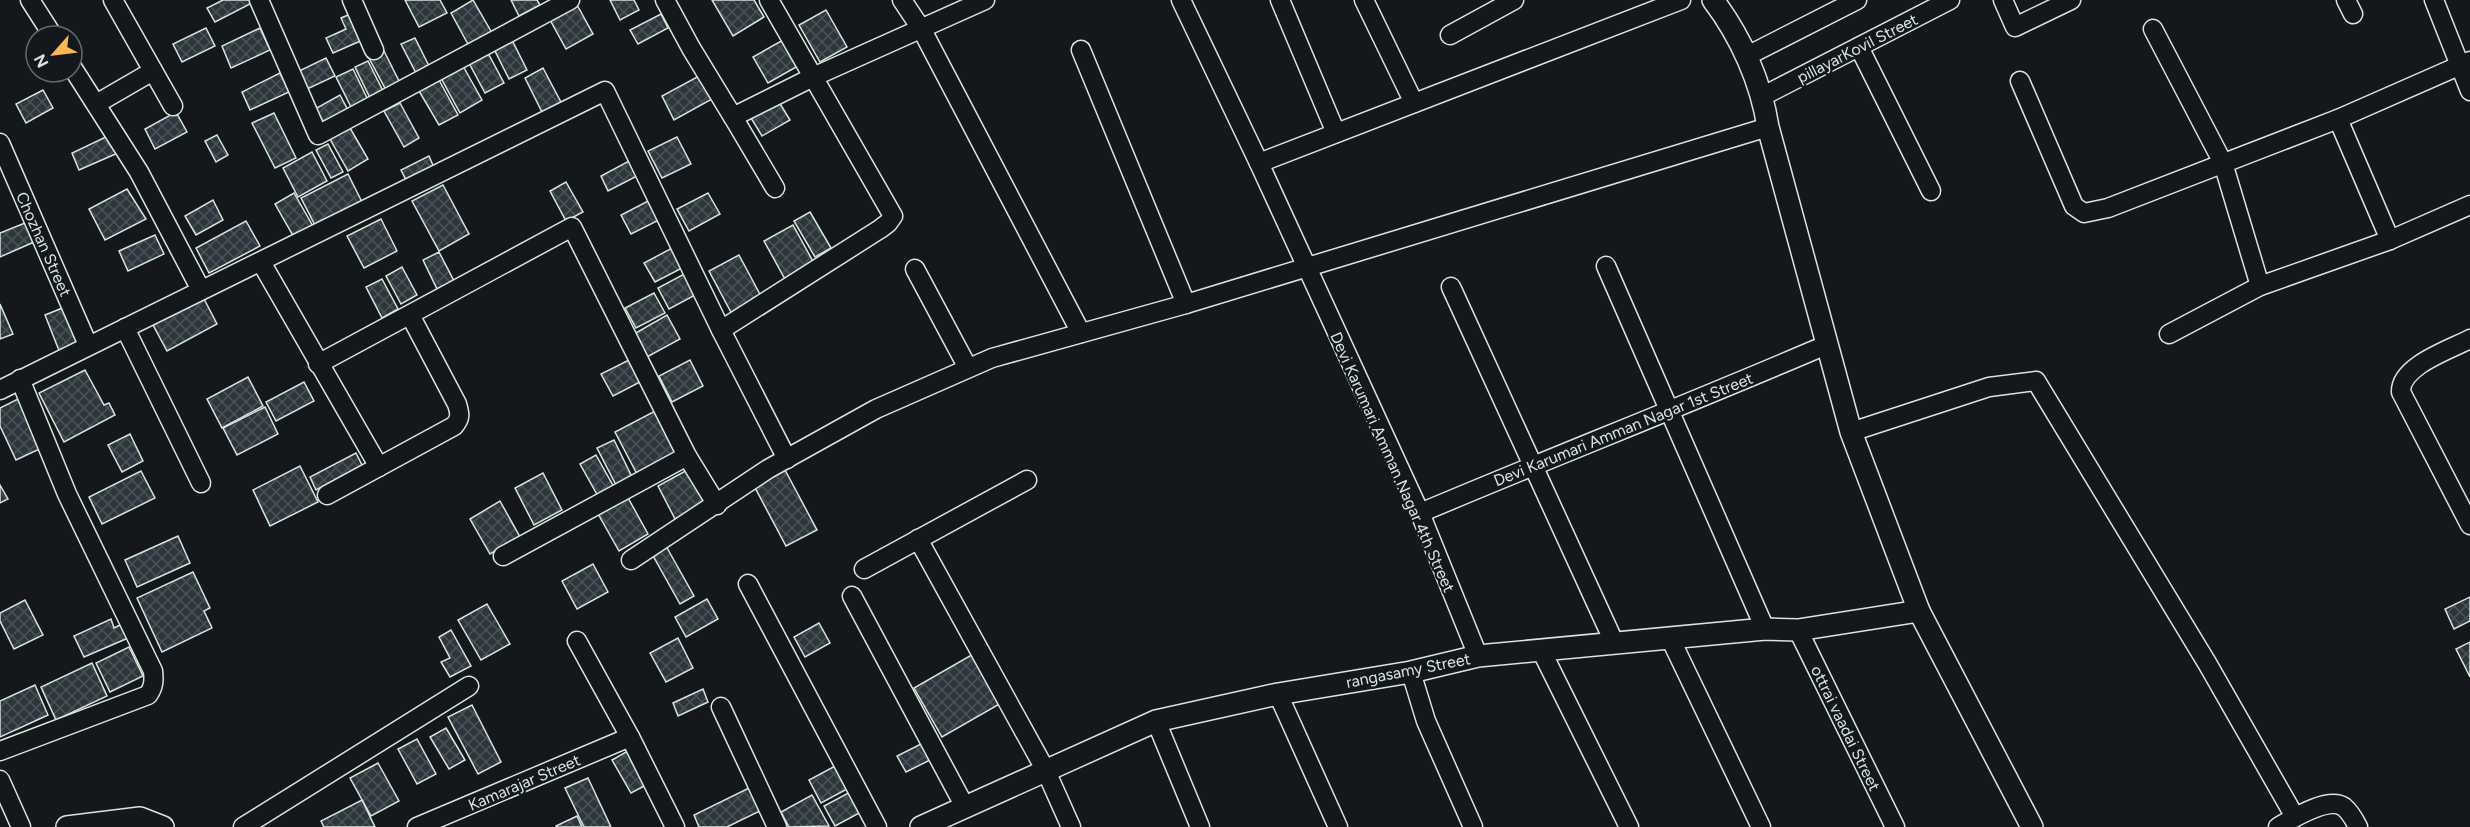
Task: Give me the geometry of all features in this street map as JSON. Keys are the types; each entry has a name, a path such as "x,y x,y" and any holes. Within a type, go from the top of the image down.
{"street":[{"path":"30,0 45,24"},
{"path":"113,0 173,106"},
{"path":"259,0 318,135 560,2"},
{"path":"352,0 374,50"},
{"path":"665,0 775,188"},
{"path":"721,330 892,219 891,213 769,0"},
{"path":"902,0 922,30 1081,333"},
{"path":"733,117 813,76 986,0"},
{"name":"Devi Karumari Amman Nagar 4th Street","path":"1181,0 1259,163 1420,513 1478,656"},
{"path":"1280,0 1336,134"},
{"path":"1364,0 1414,104"},
{"path":"1450,35 1514,0"},
{"path":"1259,163 1681,0"},
{"path":"1714,0 1747,56 1763,96 1768,127 1851,432 1919,611 2032,827"},
{"path":"1747,56 1857,0"},
{"name":"pillayarKovil Street","path":"1763,96 1950,0"},
{"path":"2003,0 2015,27 2072,0"},
{"path":"2434,0 2465,63 2470,91"},
{"path":"2153,29 2223,163 2260,286"},
{"path":"1859,46 1931,191"},
{"path":"1080,50 1186,304"},
{"path":"2020,81 2074,206 2079,211 2093,212 2338,118 2465,63"},
{"path":"96,104 153,71"},
{"path":"83,84 139,172 201,290"},
{"path":"0,390 605,91 721,330 787,459"},
{"path":"2338,118 2390,240"},
{"path":"631,560 787,459 876,409 992,358 1186,304 1768,127"},
{"name":"Chozhan Street","path":"0,143 88,345"},
{"path":"2169,334 2260,286 2390,240 2470,205"},
{"path":"318,364 572,227 687,456 717,505"},
{"path":"261,262 379,467"},
{"path":"1606,266 1765,629"},
{"path":"915,269 968,368"},
{"path":"1451,287 1531,466 1614,642"},
{"path":"327,495 454,426 460,414 410,315"},
{"path":"125,328 201,483"},
{"path":"2470,339 2411,370 2401,385 2401,392 2470,525"},
{"name":"Devi Karumari Amman Nagar 1st Street","path":"1420,513 1531,466 1669,412 1826,345"},
{"path":"0,752 148,695 153,689 154,680 153,671 67,494 20,379"},
{"path":"1851,432 1989,387 2036,381 2207,663 2295,818"},
{"path":"503,556 687,456"},
{"path":"864,569 1027,480"},
{"path":"918,539 1046,771 1071,827"},
{"path":"748,584 877,827"},
{"path":"852,596 965,807"},
{"name":"rangasamy Street","path":"921,827 1156,722 1278,694 1411,672 1478,656 1765,629 1798,630 1919,611"},
{"name":"ottrai vaadai Street","path":"1798,630 1895,827"},
{"path":"1670,638 1761,827"},
{"path":"577,641 630,736 675,827"},
{"path":"1541,650 1629,827"},
{"path":"1411,672 1426,721 1473,827"},
{"path":"243,827 469,686"},
{"path":"1278,694 1338,827"},
{"path":"721,707 777,827"},
{"path":"1156,722 1200,827"},
{"name":"Kamarajar Street","path":"417,827 630,736"},
{"path":"0,780 21,827"},
{"path":"2278,827 2322,805 2334,804 2344,807 2358,827"},
{"path":"67,827 140,818 163,827"}],"building":[{"path":"223,0 251,0 252,3 215,22 207,8"},
{"path":"405,0 440,0 447,13 419,27"},
{"path":"473,0 492,33 469,46 451,13"},
{"path":"511,0 537,0 540,5 519,16"},
{"path":"610,0 634,0 639,10 620,20"},
{"path":"712,0 754,0 764,17 733,36"},
{"path":"576,3 593,34 566,49 549,18"},
{"path":"826,10 847,47 820,62 799,25"},
{"path":"353,13 365,39 333,53 326,38 346,29 341,18"},
{"path":"661,14 668,28 638,44 630,30"},
{"path":"206,28 215,46 182,62 173,44"},
{"path":"260,28 270,50 231,68 222,46"},
{"path":"510,36 527,70 509,79 492,45"},
{"path":"415,38 430,68 417,75 401,44"},
{"path":"783,40 798,66 768,83 753,57"},
{"path":"384,51 401,85 387,92 369,58"},
{"path":"488,53 504,83 485,93 469,63"},
{"path":"326,58 335,76 305,90 297,72"},
{"path":"368,61 384,93 371,100 355,67"},
{"path":"463,66 482,100 460,113 441,78"},
{"path":"543,68 563,106 544,116 525,78"},
{"path":"353,69 369,102 353,111 336,77"},
{"path":"280,73 289,92 250,110 242,92"},
{"path":"699,76 712,99 674,120 662,96"},
{"path":"439,80 458,115 439,125 419,91"},
{"path":"43,90 53,108 26,123 16,104"},
{"path":"340,95 349,112 324,127 315,109"},
{"path":"779,102 790,120 762,136 751,118"},
{"path":"400,103 419,138 404,147 384,111"},
{"path":"176,112 187,132 155,149 145,129"},
{"path":"274,113 296,158 275,168 252,123"},
{"path":"350,128 368,159 348,171 330,139"},
{"path":"112,134 120,152 79,170 72,153"},
{"path":"217,135 228,155 216,162 205,141"},
{"path":"677,137 691,164 662,178 648,151"},
{"path":"328,144 343,172 331,178 316,150"},
{"path":"312,152 327,181 298,197 283,168"},
{"path":"429,156 435,170 408,184 401,170"},
{"path":"631,160 639,175 608,191 601,176"},
{"path":"348,174 365,208 316,227 301,198"},
{"path":"566,182 583,212 566,221 550,191"},
{"path":"443,185 469,234 439,251 412,201"},
{"path":"127,189 146,219 105,240 89,209"},
{"path":"294,193 314,228 295,239 275,204"},
{"path":"708,193 720,214 689,231 677,209"},
{"path":"652,199 661,219 631,234 621,215"},
{"path":"213,200 223,220 196,235 185,216"},
{"path":"810,212 831,248 815,257 794,221"},
{"path":"381,219 397,251 364,268 347,236"},
{"path":"246,221 260,246 209,273 196,248"},
{"path":"25,223 34,242 0,257 0,233"},
{"path":"793,225 815,265 786,281 764,241"},
{"path":"155,235 164,254 128,271 119,251"},
{"path":"676,246 686,266 655,282 644,263"},
{"path":"439,252 454,281 437,289 423,260"},
{"path":"739,255 763,300 733,316 709,271"},
{"path":"402,267 417,295 401,304 386,276"},
{"path":"688,272 699,293 669,309 658,288"},
{"path":"382,279 398,309 382,318 366,287"},
{"path":"654,293 665,313 636,328 625,308"},
{"path":"203,297 217,324 167,351 152,323"},
{"path":"0,304 13,334 0,339"},
{"path":"65,307 81,345 60,353 45,315"},
{"path":"667,315 680,339 647,357 634,334"},
{"path":"631,359 642,381 613,396 601,374"},
{"path":"690,360 703,386 672,402 659,376"},
{"path":"85,370 104,405 109,403 115,415 64,442 39,393"},
{"path":"248,377 263,406 222,428 207,399"},
{"path":"304,382 314,401 276,421 266,402"},
{"path":"22,397 46,446 16,460 0,426 0,408"},
{"path":"265,407 278,434 237,455 223,428"},
{"path":"659,409 681,451 637,474 615,432"},
{"path":"130,434 143,461 122,472 108,445"},
{"path":"614,440 632,477 616,485 597,448"},
{"path":"356,453 362,465 316,490 310,477"},
{"path":"596,455 615,489 599,498 580,464"},
{"path":"300,466 318,502 270,526 253,490"},
{"path":"784,468 817,530 786,546 753,484"},
{"path":"689,469 706,503 675,519 658,486"},
{"path":"141,471 155,498 102,524 89,497"},
{"path":"543,473 562,510 534,525 515,488"},
{"path":"0,485 8,499 0,503"},
{"path":"627,496 648,534 619,551 597,512"},
{"path":"500,501 520,537 490,554 470,519"},
{"path":"178,536 190,563 137,587 125,560"},
{"path":"666,546 694,596 680,604 652,554"},
{"path":"593,564 608,592 577,609 562,581"},
{"path":"193,572 210,608 204,611 212,628 162,652 137,598"},
{"path":"2470,597 2470,621 2454,629 2445,609"},
{"path":"707,599 718,619 686,637 675,617"},
{"path":"25,600 43,635 14,649 0,621 0,613"},
{"path":"487,604 510,644 481,660 458,620"},
{"path":"111,619 114,628 122,624 128,638 84,657 74,636"},
{"path":"819,623 830,643 805,657 794,637"},
{"path":"451,630 471,666 450,677 441,662 450,658 439,637"},
{"path":"678,638 693,668 666,682 650,653"},
{"path":"2470,642 2470,677 2456,649"},
{"path":"129,647 143,676 110,692 96,663"},
{"path":"975,653 1003,702 942,737 914,688"},
{"path":"92,663 107,696 56,720 41,687"},
{"path":"35,685 48,715 0,737 0,701"},
{"path":"703,689 708,702 678,716 673,703"},
{"path":"472,705 501,762 478,774 448,717"},
{"path":"446,728 465,760 449,769 430,737"},
{"path":"417,739 436,774 417,784 398,749"},
{"path":"923,743 932,759 906,772 897,756"},
{"path":"633,748 652,782 631,793 612,760"},
{"path":"378,763 399,801 371,816 350,778"},
{"path":"837,765 849,788 821,803 809,780"},
{"path":"588,778 611,827 584,827 565,788"},
{"path":"751,787 762,810 727,827 699,827 694,815"},
{"path":"854,790 865,810 835,826 824,806"},
{"path":"812,795 829,826 789,827 781,812"},
{"path":"362,800 375,827 324,827 321,821"},
{"path":"577,816 582,827 556,827 556,826"}]}
